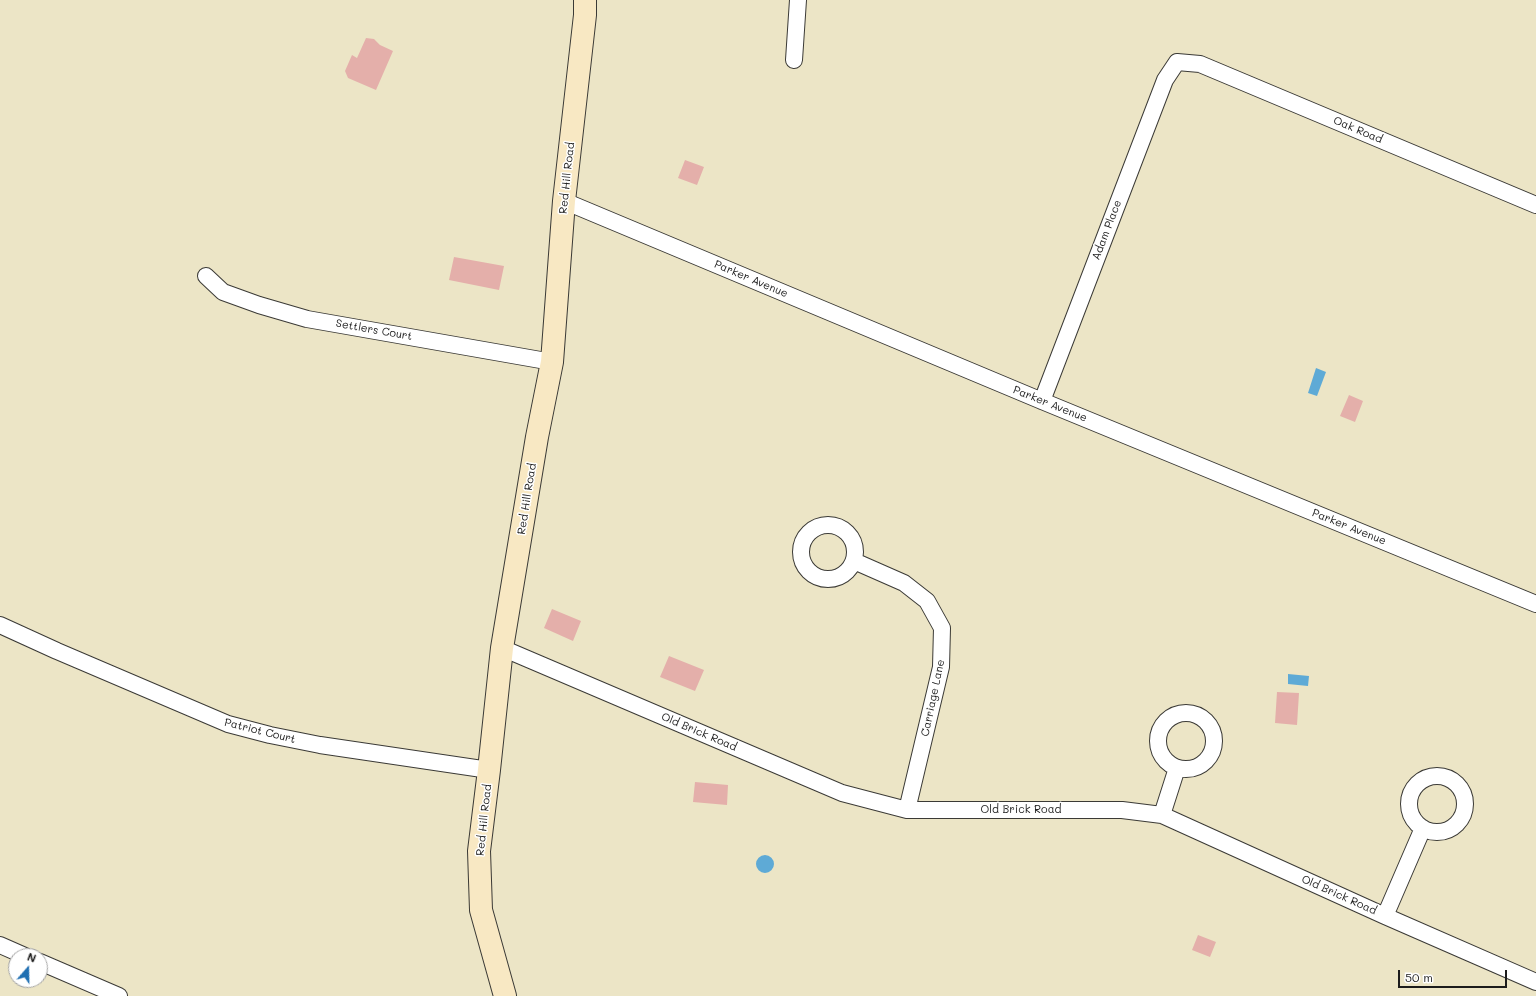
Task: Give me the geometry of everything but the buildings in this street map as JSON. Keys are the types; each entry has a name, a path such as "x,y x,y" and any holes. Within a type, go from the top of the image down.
{"street":[{"name":"Red Hill Road","path":"501,993 481,910 479,851 502,648 537,437 552,362 564,201 585,0"},
{"path":"794,60 798,0"},
{"name":"Oak Road","path":"1177,62 1200,64 1536,205"},
{"name":"Adam Place","path":"1042,401 1164,80 1177,62"},
{"name":"Parker Avenue","path":"564,201 1042,401 1536,604"},
{"name":"Settlers Court","path":"206,276 222,292 259,306 307,319 552,362"},
{"name":"Carriage Lane","path":"854,561 904,583 927,601 942,628 941,667 907,810"},
{"name":"Patriot Court","path":"0,625 57,652 228,724 320,746 489,770"},
{"name":"Old Brick Road","path":"502,648 842,793 907,810 1122,810 1162,815 1385,916 1536,982"},
{"path":"1162,815 1177,768"},
{"path":"1385,916 1423,828"},
{"path":"48,965 120,996"}],"water":[{"path":"1316,368 1326,372 1317,396 1308,393"},
{"path":"1288,674 1309,676 1308,686 1288,684"},
{"path":"765,855 771,858 774,864 771,870 765,873 759,870 756,864 759,858"}]}
